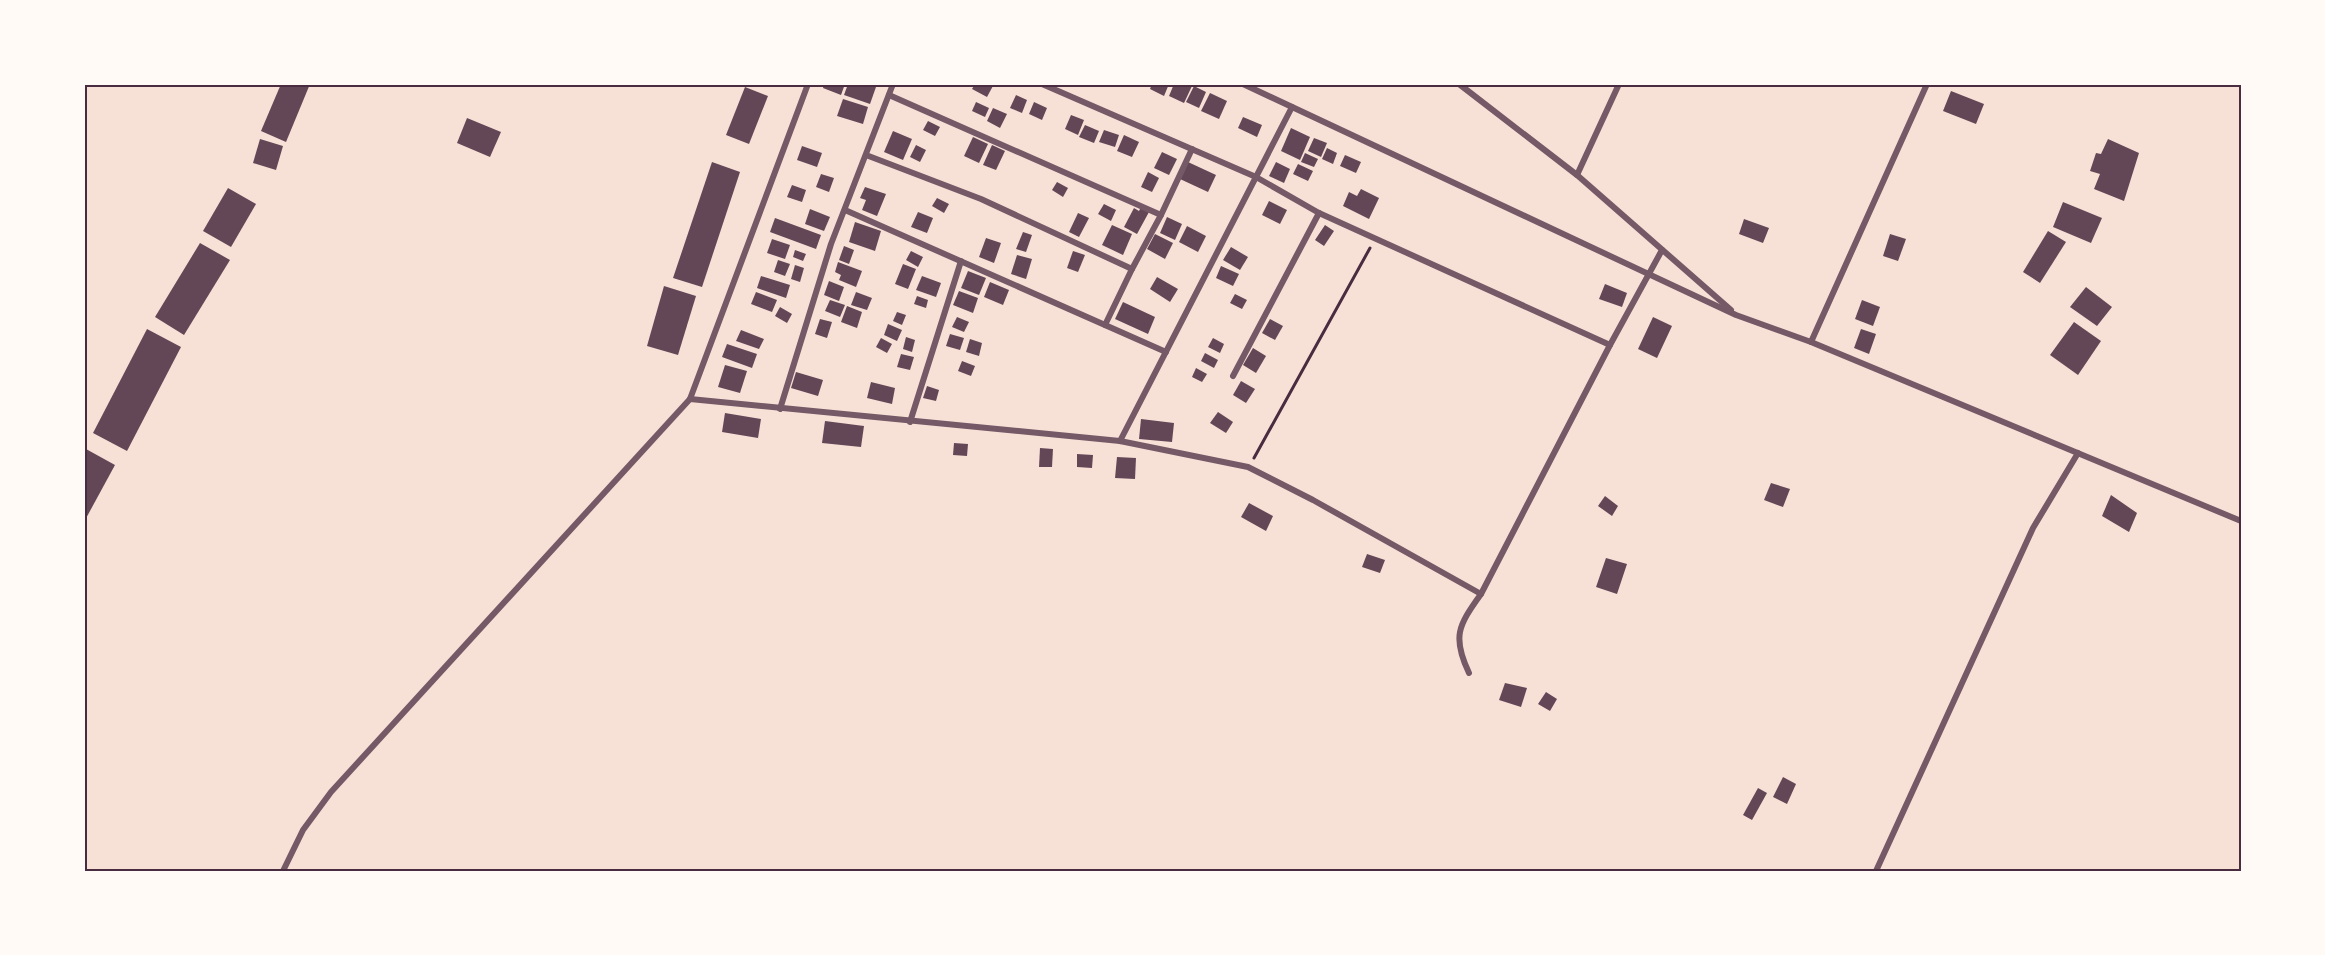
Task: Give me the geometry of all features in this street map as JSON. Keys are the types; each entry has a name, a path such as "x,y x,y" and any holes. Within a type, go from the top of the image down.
{"street":[{"path":"283,871 303,830 331,792 690,399 808,84"},
{"path":"780,409 831,244 893,84"},
{"path":"1042,84 1256,177 1320,213 1610,345"},
{"path":"1243,84 1736,315 1811,342 2241,521"},
{"path":"1460,84 1577,175 1736,315"},
{"path":"1577,175 1620,84"},
{"path":"1811,342 1927,84"},
{"path":"889,95 1161,215"},
{"path":"1120,441 1292,107"},
{"path":"1105,325 1192,149"},
{"path":"866,155 981,199 1132,269"},
{"path":"845,210 1166,352"},
{"path":"1233,376 1320,213"},
{"path":"1469,673 1460,654 1459,632 1481,594 1647,273 1662,250"},
{"path":"910,422 961,261"},
{"path":"690,399 1120,441 1248,467 1313,500 1481,594"},
{"path":"1876,871 2033,528 2078,453"}],"path":[{"path":"1248,467 1376,239"}],"building":[{"path":"281,84 310,84 286,142 261,131"},
{"path":"824,84 845,84 841,95 823,88"},
{"path":"848,84 867,84 876,87 870,104 844,95"},
{"path":"975,84 994,84 987,97 972,89"},
{"path":"1152,84 1169,84 1164,96 1150,89"},
{"path":"1174,84 1192,86 1184,103 1169,96"},
{"path":"1194,86 1206,92 1199,108 1186,102"},
{"path":"745,87 768,96 749,144 726,135"},
{"path":"1951,91 1984,104 1976,124 1943,111"},
{"path":"1210,93 1227,101 1219,119 1201,111"},
{"path":"1016,95 1027,100 1022,113 1010,108"},
{"path":"843,99 868,107 863,124 837,116"},
{"path":"976,102 989,108 985,117 972,111"},
{"path":"1034,102 1047,108 1042,120 1029,114"},
{"path":"993,108 1007,114 1000,128 987,121"},
{"path":"1071,115 1084,120 1078,135 1065,129"},
{"path":"1243,117 1262,125 1257,137 1238,128"},
{"path":"467,118 501,132 490,157 457,143"},
{"path":"928,121 940,127 935,136 923,130"},
{"path":"1085,125 1099,131 1094,143 1079,137"},
{"path":"1291,128 1310,137 1300,160 1281,151"},
{"path":"1104,130 1119,135 1115,147 1099,142"},
{"path":"893,131 912,139 903,160 884,152"},
{"path":"1124,135 1139,142 1132,157 1117,151"},
{"path":"973,137 988,144 979,163 964,156"},
{"path":"1314,138 1327,143 1321,157 1308,151"},
{"path":"260,139 283,146 276,170 253,163"},
{"path":"2108,139 2139,153 2124,201 2094,189 2100,174 2090,171 2096,153 2101,154"},
{"path":"916,145 926,150 920,162 910,157"},
{"path":"992,145 1005,151 996,170 983,165"},
{"path":"802,146 822,153 817,167 797,160"},
{"path":"1327,148 1337,153 1333,164 1322,159"},
{"path":"1162,152 1177,159 1169,175 1154,168"},
{"path":"1305,153 1318,159 1314,167 1301,162"},
{"path":"1345,155 1361,162 1356,173 1340,166"},
{"path":"712,162 740,172 702,287 673,278"},
{"path":"1188,162 1216,175 1208,192 1180,179"},
{"path":"1276,162 1290,169 1284,183 1269,176"},
{"path":"1298,164 1313,171 1308,181 1293,174"},
{"path":"1148,172 1159,178 1152,192 1141,187"},
{"path":"821,174 834,178 829,192 816,187"},
{"path":"1057,182 1068,188 1063,197 1052,190"},
{"path":"792,185 806,190 802,202 787,197"},
{"path":"865,187 886,194 877,216 862,210 866,200 860,198"},
{"path":"228,188 256,204 231,247 203,231"},
{"path":"1361,189 1379,198 1369,219 1343,206 1349,192 1357,196"},
{"path":"937,198 949,204 944,213 932,206"},
{"path":"1269,201 1287,210 1280,224 1262,215"},
{"path":"2063,202 2102,218 2091,243 2053,227"},
{"path":"1104,204 1116,210 1111,221 1098,214"},
{"path":"1141,207 1149,212 1137,234 1124,227 1134,208 1139,211"},
{"path":"810,209 830,217 824,231 805,224"},
{"path":"918,212 933,218 927,233 911,227"},
{"path":"1078,213 1089,218 1079,237 1069,232"},
{"path":"1167,217 1182,224 1175,240 1160,233"},
{"path":"775,218 821,235 816,249 770,232"},
{"path":"1744,219 1769,228 1763,243 1739,234"},
{"path":"855,222 881,231 875,251 849,242"},
{"path":"1112,225 1132,234 1123,255 1102,245"},
{"path":"1325,225 1334,231 1324,246 1315,240"},
{"path":"1187,226 1206,236 1198,252 1179,242"},
{"path":"2048,231 2066,242 2040,283 2023,272"},
{"path":"1023,232 1032,235 1026,252 1016,249"},
{"path":"1155,234 1173,243 1165,259 1147,249"},
{"path":"1890,234 1906,239 1898,261 1883,256"},
{"path":"986,238 1001,243 994,263 979,257"},
{"path":"772,239 790,245 785,259 767,253"},
{"path":"200,243 230,260 184,335 155,317"},
{"path":"844,246 854,250 849,264 839,260"},
{"path":"1231,247 1248,257 1240,270 1223,260"},
{"path":"795,250 806,254 803,261 793,257"},
{"path":"911,251 923,257 918,267 906,260"},
{"path":"1073,251 1085,255 1078,272 1067,268"},
{"path":"1017,255 1032,259 1026,279 1011,274"},
{"path":"778,260 790,264 785,276 774,272"},
{"path":"838,262 862,271 856,287 839,280 841,275 835,272"},
{"path":"903,264 916,269 908,289 895,284"},
{"path":"795,265 804,268 800,282 791,279"},
{"path":"1221,266 1239,274 1233,286 1216,278"},
{"path":"968,271 986,278 979,295 961,288"},
{"path":"761,276 790,285 786,298 757,288"},
{"path":"922,276 941,283 936,297 916,290"},
{"path":"1157,277 1178,289 1170,302 1150,289"},
{"path":"829,281 844,287 839,301 824,295"},
{"path":"990,282 1009,290 1003,305 984,297"},
{"path":"1605,284 1627,293 1622,307 1599,299"},
{"path":"664,286 696,296 678,355 647,346"},
{"path":"2086,287 2112,307 2097,326 2070,307"},
{"path":"959,291 978,298 973,313 953,305"},
{"path":"756,292 777,300 772,312 751,304"},
{"path":"856,292 872,298 867,310 851,305"},
{"path":"1235,294 1247,300 1242,309 1230,303"},
{"path":"917,296 928,300 926,308 914,304"},
{"path":"830,300 845,305 840,317 825,311"},
{"path":"1862,300 1880,307 1873,326 1855,319"},
{"path":"1123,302 1155,317 1148,334 1115,319"},
{"path":"847,306 862,312 857,328 841,322"},
{"path":"780,307 792,314 787,323 775,316"},
{"path":"897,312 906,315 902,325 893,321"},
{"path":"957,317 969,322 964,332 952,327"},
{"path":"1653,317 1672,326 1657,358 1638,349"},
{"path":"820,319 832,322 827,338 815,334"},
{"path":"1270,319 1283,326 1275,340 1262,333"},
{"path":"2074,322 2101,341 2078,375 2050,355"},
{"path":"888,324 902,330 897,341 884,335"},
{"path":"147,329 181,347 127,451 93,433"},
{"path":"1861,329 1876,334 1869,354 1854,348"},
{"path":"741,330 764,339 759,349 736,341"},
{"path":"950,334 964,338 960,350 946,346"},
{"path":"906,337 915,340 912,352 903,349"},
{"path":"881,338 892,344 887,353 876,347"},
{"path":"1213,338 1224,344 1220,353 1208,347"},
{"path":"970,339 982,343 979,356 966,352"},
{"path":"727,344 757,354 752,368 722,357"},
{"path":"1253,348 1266,356 1256,373 1243,365"},
{"path":"1205,353 1218,360 1214,368 1201,361"},
{"path":"901,354 914,357 910,370 897,367"},
{"path":"962,361 975,366 971,376 958,371"},
{"path":"725,365 747,371 740,393 718,387"},
{"path":"1196,368 1207,374 1202,382 1192,377"},
{"path":"796,372 823,380 818,396 791,388"},
{"path":"1241,381 1255,389 1246,403 1233,395"},
{"path":"871,382 895,388 892,404 867,398"},
{"path":"927,386 939,390 936,401 923,398"},
{"path":"1218,412 1233,422 1226,433 1210,423"},
{"path":"725,413 761,419 758,438 722,432"},
{"path":"1141,419 1174,423 1172,442 1139,439"},
{"path":"825,421 864,426 861,447 822,443"},
{"path":"954,443 968,444 967,456 953,455"},
{"path":"1040,448 1053,449 1052,467 1039,467"},
{"path":"86,449 115,465 84,522 84,454"},
{"path":"1077,454 1093,455 1092,468 1077,467"},
{"path":"1117,457 1136,458 1135,479 1115,478"},
{"path":"1771,483 1790,489 1783,507 1764,500"},
{"path":"2111,495 2137,513 2129,532 2102,516"},
{"path":"1605,496 1618,506 1612,516 1598,506"},
{"path":"1249,503 1273,516 1266,531 1241,517"},
{"path":"1367,554 1385,560 1380,573 1362,567"},
{"path":"1606,558 1627,564 1617,594 1596,587"},
{"path":"1505,683 1527,688 1521,707 1499,700"},
{"path":"1546,692 1557,699 1550,711 1538,704"},
{"path":"1783,777 1796,784 1787,804 1773,797"},
{"path":"1758,788 1767,793 1752,820 1743,815"}]}
